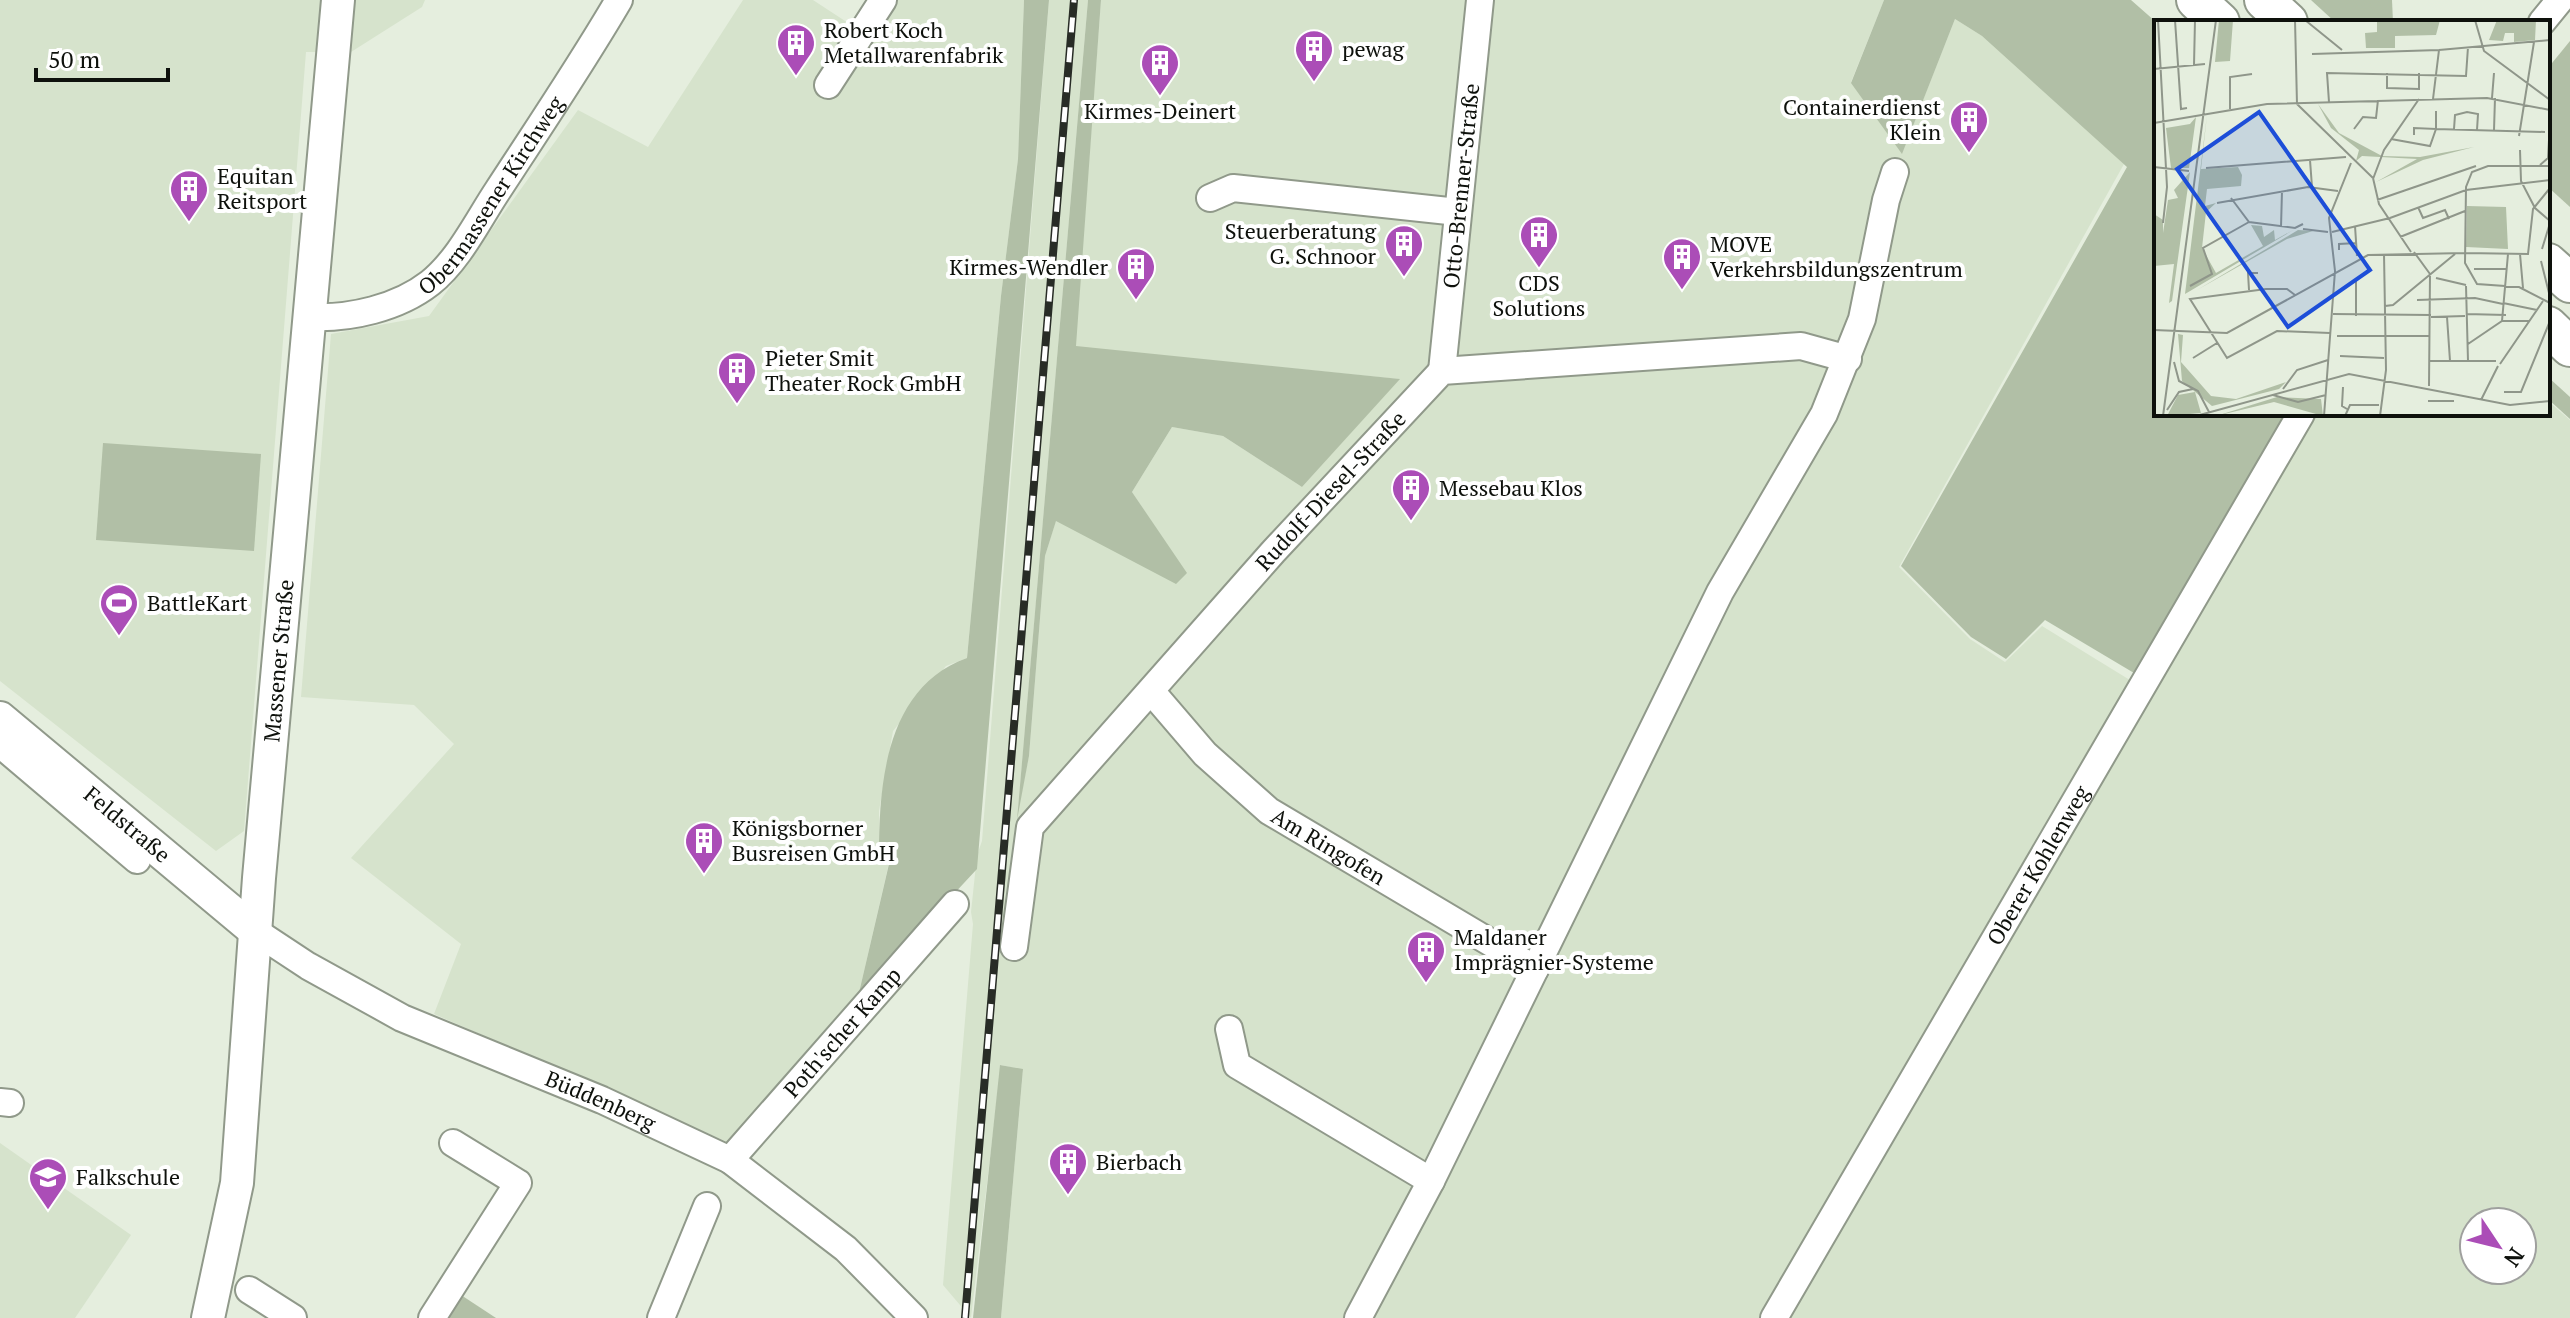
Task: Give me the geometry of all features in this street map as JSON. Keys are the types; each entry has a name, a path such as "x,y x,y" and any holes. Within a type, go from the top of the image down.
{"highway":[{"path":"2196,0 2218,20"},
{"path":"2264,0 2286,20"},
{"path":"2550,265 2570,283"},
{"path":"2550,328 2570,347"}],"main road":[{"name":"Massener Straße","path":"208,1318 237,1183 255,931 338,0"},
{"name":"Feldstraße","path":"0,718 255,931"}],"street":[{"name":"Obermassener Kirchweg","path":"310,317 331,318 365,312 405,298 431,282 473,228 619,0"},
{"path":"828,85 883,0"},
{"name":"Otto-Brenner-Straße","path":"1442,371 1480,0"},
{"path":"2544,20 2560,0"},
{"path":"1358,1318 1431,1181 1720,592 1824,414 1862,319 1886,200 1895,172"},
{"path":"1210,198 1233,188 1458,212"},
{"path":"1442,371 1801,346 1848,359"},
{"name":"Rudolf-Diesel-Straße","path":"1014,947 1030,827 1273,552 1442,371"},
{"name":"Oberer Kohlenweg","path":"1774,1318 2300,416"},
{"name":"Am Ringofen","path":"1151,691 1205,754 1269,811 1535,969"},
{"name":"Feldstraße","path":"0,744 137,860"},
{"name":"Poth'scher Kamp","path":"730,1160 955,904"},
{"name":"Büddenberg","path":"255,931 320,973 402,1018 602,1100 730,1160 846,1249 914,1318"},
{"path":"1229,1029 1237,1065 1431,1181"},
{"path":"432,1318 518,1183 453,1143"},
{"path":"661,1318 707,1206"},
{"path":"249,1290 293,1318"}],"shaded area":[{"path":"0,0 425,0 422,7 351,52 306,52 244,831 216,851 0,681"},
{"path":"743,0 813,0 868,36 891,0 1024,0 1018,159 1001,296 967,658 946,666 893,731 879,811 879,854 889,863 858,997 732,1144 434,1014 461,944 351,858 454,744 414,705 301,697 331,334 429,316 578,110 648,147"},
{"path":"1024,0 1049,0 977,869 858,997 889,864 879,854 882,796 893,739 904,713 920,690 940,672 967,658 1001,296 1018,159"},
{"path":"1049,0 1088,0 1018,810 1029,756 1045,556 1056,520 1186,573 1132,492 1172,427 1223,436 1302,487 1399,379 1075,347 1101,0 1884,0 1851,82 1902,153 1955,19 1982,36 2124,164 1899,567 1970,639 2005,662 2042,626 2151,693 2316,416 2550,416 2550,403 2570,420 2570,1318 1001,1318 1023,1070 1001,1065 971,1318 943,1285 973,924 971,912 977,855 982,841"},
{"path":"1088,0 1101,0 1076,346 1400,379 1302,487 1223,436 1172,427 1132,492 1187,573 1176,584 1056,521 1045,556 1029,756 1017,820"},
{"path":"1884,0 2131,0 2154,20 2154,416 2284,416 2134,673 2045,620 2006,659 1971,637 1901,566 2127,167 1982,36 1955,19 1902,154 1851,83"},
{"path":"2311,0 2392,0 2393,20 2333,20"},
{"path":"2570,41 2570,207 2550,189 2550,66"},
{"path":"2550,379 2570,397 2570,419 2550,401"},
{"path":"103,443 261,454 254,551 96,540"},
{"path":"1000,1065 1023,1069 1001,1318 973,1318"},
{"name":"Falkschule","path":"0,1143 131,1235 75,1318 0,1318"},
{"path":"461,1295 496,1318 447,1318"}],"railway":[{"path":"965,1318 1074,0"}],"place":[{"name":"Robert Koch Metallwarenfabrik","path":"796,77"},
{"name":"pewag","path":"1314,83"},
{"name":"Kirmes-Deinert","path":"1160,97"},
{"name":"Containerdienst Klein","path":"1969,154"},
{"name":"Equitan Reitsport","path":"189,223"},
{"name":"CDS Solutions","path":"1539,269"},
{"name":"Steuerberatung G. Schnoor","path":"1404,278"},
{"name":"MOVE Verkehrsbildungszentrum","path":"1682,291"},
{"name":"Kirmes-Wendler","path":"1136,301"},
{"name":"Pieter Smit Theater Rock GmbH","path":"737,405"},
{"name":"Messebau Klos","path":"1411,522"},
{"name":"BattleKart","path":"119,637"},
{"name":"Königsborner Busreisen GmbH","path":"704,875"},
{"name":"Maldaner Imprägnier-Systeme","path":"1426,984"},
{"name":"Bierbach","path":"1068,1196"},
{"name":"Falkschule","path":"48,1211"}]}
